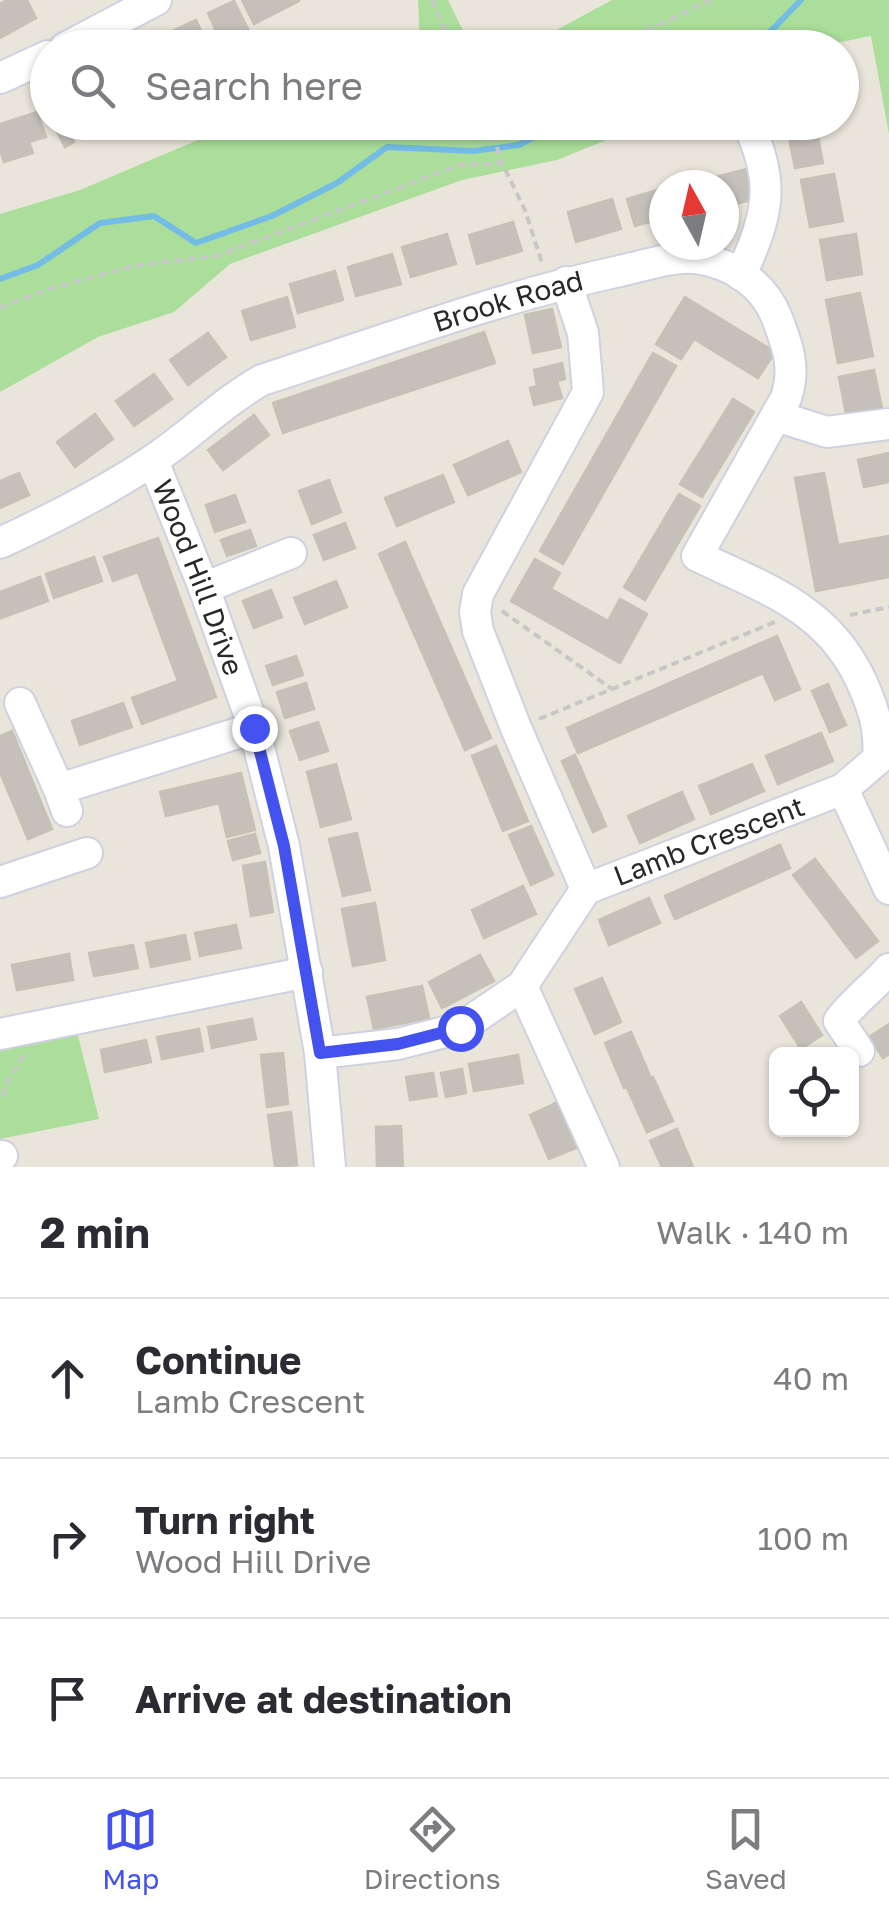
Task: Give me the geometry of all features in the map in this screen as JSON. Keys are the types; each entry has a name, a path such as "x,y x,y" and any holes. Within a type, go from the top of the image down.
{"street":[{"path":"98,30 156,0"},
{"path":"0,78 30,64"},
{"path":"741,275 760,234 768,199 756,140"},
{"name":"Brook Road","path":"0,543 69,511 153,461 238,394 262,380 566,282 693,258 756,284 770,302 792,357 792,380 776,416 697,556"},
{"path":"566,282 583,333 588,392 478,594 474,612 516,728 586,889"},
{"path":"776,416 827,432 889,424"},
{"name":"Wood Hill Drive","path":"153,461 254,728 284,846 320,1053 330,1167"},
{"path":"204,588 290,552"},
{"name":"Lamb Crescent","path":"320,1053 398,1044 460,1028 522,986 586,889 843,790 878,759 880,732 857,669 838,640 811,616 697,556"},
{"path":"20,704 63,800 254,728"},
{"path":"843,790 889,889"},
{"path":"0,882 87,853"},
{"path":"856,1047 840,1021 843,1013 889,969"},
{"path":"10,1032 307,972"},
{"path":"522,986 604,1167"}],"path":[{"path":"432,0 446,30"},
{"path":"648,30 711,0"},
{"path":"495,140 525,210 546,276 566,282"},
{"path":"0,308 46,290 132,266 218,256 321,215 377,198 430,174 460,165 502,163"},
{"path":"478,594 612,689"},
{"path":"516,728 811,616 889,608"},
{"path":"4,1098 6,1078 22,1062 10,1032"}],"green space":[{"path":"418,0 448,0 463,30 419,30"},
{"path":"612,0 889,0 889,134 871,36 859,38 859,30 556,30"},
{"path":"198,140 606,140 557,160 462,180 230,264 174,312 98,337 0,392 0,214 80,190"},
{"path":"77,1032 99,1119 0,1139 0,1048"}],"building":[{"path":"27,0 36,18 0,38 0,4"},
{"path":"242,0 298,0 299,1 254,24"},
{"path":"234,1 248,30 216,30 208,13"},
{"path":"196,20 201,30 175,30"},
{"path":"30,114 30,140 36,140 29,142 33,153 4,162 0,124"},
{"path":"790,140 819,140 823,163 795,168"},
{"path":"750,168 758,198 739,203 739,171"},
{"path":"834,174 843,221 810,227 801,180"},
{"path":"649,192 649,222 635,226 627,199"},
{"path":"612,199 621,229 576,242 568,212"},
{"path":"513,222 522,251 477,264 469,235"},
{"path":"447,234 456,264 411,277 402,247"},
{"path":"856,234 862,274 827,280 820,240"},
{"path":"392,254 401,284 356,296 348,267"},
{"path":"335,271 343,300 298,313 290,284"},
{"path":"860,293 873,356 838,363 826,300"},
{"path":"287,297 295,327 251,340 242,311"},
{"path":"685,297 775,352 758,378 694,339 681,359 656,344"},
{"path":"552,309 561,347 533,353 525,315"},
{"path":"484,332 495,363 283,433 273,403"},
{"path":"208,333 226,357 188,385 170,360"},
{"path":"653,353 676,366 563,564 540,551"},
{"path":"562,363 565,379 537,386 534,370"},
{"path":"874,370 884,418 848,425 839,377"},
{"path":"154,374 172,399 134,426 116,401"},
{"path":"557,381 562,398 534,405 530,388"},
{"path":"733,399 754,412 702,497 680,484"},
{"path":"95,414 113,439 75,467 57,442"},
{"path":"254,415 269,435 223,470 208,450"},
{"path":"508,441 521,472 468,495 454,465"},
{"path":"889,453 889,482 864,487 858,460"},
{"path":"19,473 29,495 0,508 0,481"},
{"path":"824,473 838,545 889,536 889,577 816,591 795,478"},
{"path":"443,475 454,502 397,526 385,498"},
{"path":"329,480 341,512 312,524 299,491"},
{"path":"679,494 700,506 645,600 624,587"},
{"path":"235,495 245,522 215,532 206,505"},
{"path":"345,523 355,548 324,560 314,535"},
{"path":"250,530 256,546 227,556 221,540"},
{"path":"158,538 216,697 142,724 132,698 178,681 138,572 113,581 104,557"},
{"path":"405,542 491,738 465,750 379,554"},
{"path":"94,557 102,581 54,598 46,574"},
{"path":"535,559 560,573 551,589 608,621 620,599 647,614 620,663 511,601"},
{"path":"40,577 48,601 1,618 0,592"},
{"path":"336,581 347,607 305,624 294,598"},
{"path":"271,590 282,617 254,628 243,601"},
{"path":"777,636 800,689 775,700 763,673 578,753 567,728"},
{"path":"296,656 303,675 273,685 266,666"},
{"path":"306,683 314,709 285,718 277,692"},
{"path":"828,684 846,725 830,732 812,691"},
{"path":"123,703 132,727 80,745 72,721"},
{"path":"318,722 328,751 300,760 290,731"},
{"path":"12,731 52,829 28,839 0,772 0,736"},
{"path":"821,733 833,761 778,784 766,756"},
{"path":"496,746 528,821 503,831 472,756"},
{"path":"575,755 606,826 593,832 562,761"},
{"path":"336,764 351,819 321,827 307,772"},
{"path":"752,764 764,791 711,814 699,786"},
{"path":"241,773 255,830 227,837 219,803 166,816 160,792"},
{"path":"682,792 694,819 640,843 628,816"},
{"path":"531,826 553,875 531,885 509,835"},
{"path":"357,833 370,890 343,896 329,839"},
{"path":"255,834 260,853 233,860 228,841"},
{"path":"780,845 790,868 675,919 665,896"},
{"path":"815,859 878,941 856,958 793,875"},
{"path":"265,862 273,912 251,916 243,866"},
{"path":"523,886 536,914 484,938 472,910"},
{"path":"649,898 660,923 609,945 599,920"},
{"path":"375,903 385,960 353,966 342,909"},
{"path":"236,925 241,948 200,956 195,933"},
{"path":"185,935 190,959 151,967 146,943"},
{"path":"133,945 138,968 94,976 89,953"},
{"path":"69,954 73,980 17,990 12,965"},
{"path":"480,955 494,981 442,1008 429,982"},
{"path":"602,978 621,1022 595,1034 575,989"},
{"path":"422,986 429,1018 374,1029 367,997"},
{"path":"801,1002 822,1035 800,1047 780,1016"},
{"path":"252,1019 256,1039 212,1048 208,1027"},
{"path":"889,1024 889,1054 883,1058 869,1037"},
{"path":"199,1029 203,1051 162,1059 157,1037"},
{"path":"631,1032 650,1076 624,1088 605,1043"},
{"path":"146,1040 151,1062 105,1072 101,1050"},
{"path":"283,1053 288,1104 267,1107 261,1055"},
{"path":"518,1055 523,1083 474,1091 469,1064"},
{"path":"462,1069 466,1093 446,1097 441,1073"},
{"path":"433,1073 437,1096 410,1100 406,1077"},
{"path":"653,1077 673,1121 647,1132 627,1088"},
{"path":"556,1103 576,1148 549,1159 530,1115"},
{"path":"291,1112 297,1165 275,1167 268,1115"},
{"path":"401,1126 403,1167 377,1167 376,1127"},
{"path":"677,1129 693,1167 662,1167 650,1141"}],"waterway":[{"path":"772,30 801,0"},
{"path":"0,279 38,265 100,223 154,216 196,243 272,216 337,183 387,147 473,151 519,145 529,140"}],"route":[{"path":"254,728 284,846 320,1053 398,1044 460,1028"}]}
